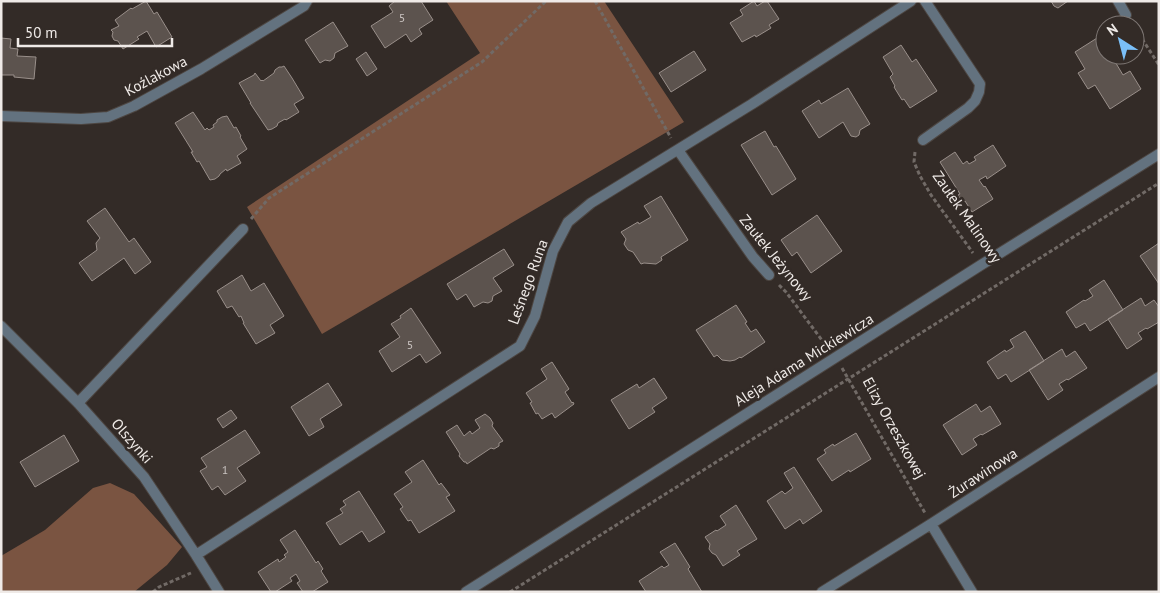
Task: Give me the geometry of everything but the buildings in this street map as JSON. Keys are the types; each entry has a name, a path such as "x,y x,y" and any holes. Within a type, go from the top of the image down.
{"street":[{"name":"Koźlakowa","path":"1,116 81,119 108,117 134,106 201,69 304,6 307,1"},
{"name":"Leśnego Runa","path":"196,555 520,346 535,316 553,251 568,222 591,203 752,104 911,1"},
{"path":"923,140 975,102 980,84 925,1"},
{"path":"1118,1 1126,15"},
{"name":"Zaułek Jeżynowy","path":"678,150 752,257 769,275"},
{"name":"Aleja Adama Mickiewicza","path":"466,592 1159,154"},
{"path":"78,403 243,229"},
{"name":"Olszynki","path":"1,326 78,403 144,477 219,592"},
{"name":"Żurawinowa","path":"822,592 1159,377"},
{"path":"931,524 972,592"}],"path":[{"path":"243,229 268,198 482,62 546,1"},
{"path":"595,1 678,150"},
{"path":"1145,43 1159,65"},
{"name":"Zaułek Malinowy","path":"923,140 914,151 914,162 920,176 931,195 996,285"},
{"path":"510,592 1159,182"},
{"name":"Zaułek Jeżynowy","path":"769,275 786,292 835,358"},
{"name":"Elizy Orzeszkowej","path":"835,358 849,378 931,524"},
{"path":"153,592 159,587 203,567"}],"shaded area":[{"path":"446,1 604,1 684,122 322,334 247,207 480,53"},
{"path":"110,483 134,494 182,547 167,565 134,592 1,592 1,556 45,530 93,488"}]}
